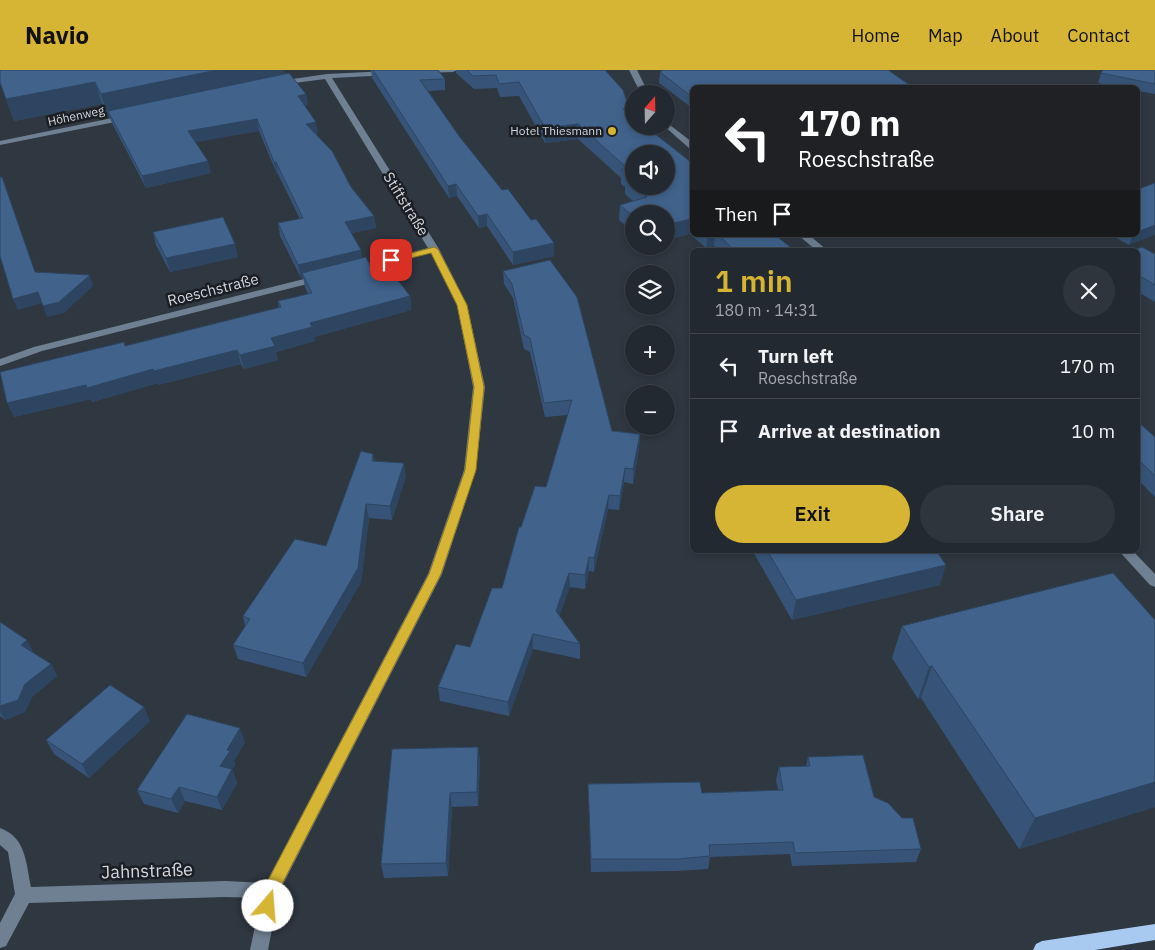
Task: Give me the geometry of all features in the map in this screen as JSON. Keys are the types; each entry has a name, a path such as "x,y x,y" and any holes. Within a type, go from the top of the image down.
{"main road":[{"path":"1042,950 1155,932"}],"street":[{"path":"416,72 453,70"},
{"path":"632,70 640,85"},
{"path":"271,84 327,76 397,72"},
{"name":"Stiftstraße","path":"258,950 271,891 435,574 470,470 479,387 462,305 434,249 327,76"},
{"name":"Höhenweg","path":"0,143 132,116"},
{"path":"675,132 690,144"},
{"path":"806,237 819,248"},
{"name":"Roeschstraße","path":"0,363 38,349 434,249"},
{"path":"1127,553 1155,582"},
{"path":"0,835 15,848 24,895 0,940"},
{"name":"Jahnstraße","path":"24,895 225,889 271,891"}],"building":[{"path":"0,70 217,70 101,94 95,82 6,99 0,82"},
{"path":"373,70 438,70 445,79 420,80 459,136 502,190 508,189 531,220 536,219 554,243 513,252 487,214 478,216 456,184 448,186"},
{"path":"467,70 605,70 623,90 625,96 625,109 623,109 625,111 625,135 656,135 669,145 625,145 625,166 578,124 545,128 519,82 499,84 496,75 473,76"},
{"path":"663,70 888,70 910,85 690,85 690,95 660,72"},
{"path":"1103,70 1155,70 1155,84 1101,73"},
{"path":"289,73 306,94 298,96 316,122 306,124 332,151 351,187 374,216 345,222 361,250 298,265 278,223 303,218 276,162 274,162 257,119 188,131 208,161 142,176 108,111"},
{"path":"675,150 690,161 690,219 675,223 675,205 625,205 625,209 620,205 647,197 644,195 675,195"},
{"path":"0,177 2,177 35,272 90,275 59,302 43,306 38,292 13,299 0,256"},
{"path":"1155,183 1155,225 1140,231 1140,188"},
{"path":"223,217 235,244 166,258 153,232"},
{"path":"721,237 778,237 791,248 732,248"},
{"path":"1142,247 1155,254 1155,285 1140,276 1139,248"},
{"path":"366,257 375,275 391,271 410,296 310,323 312,327 271,338 275,346 240,355 237,350 154,371 153,369 87,388 86,385 7,403 0,372 124,342 125,346 281,307 278,301 312,293 302,273"},
{"path":"550,260 577,297 612,431 625,432 625,435 640,435 633,469 625,468 620,496 609,495 594,558 589,557 585,575 569,573 556,611 580,644 533,634 508,702 438,687 456,644 470,647 492,588 502,588 519,527 521,527 535,486 546,487 572,400 544,403 530,338 524,335 512,284 503,271"},
{"path":"1140,424 1155,437 1155,476 1140,461"},
{"path":"361,451 373,454 372,461 404,463 390,506 366,504 358,568 303,663 233,645 250,619 243,616 295,539 326,546"},
{"path":"769,553 938,553 946,565 796,600"},
{"path":"1113,573 1155,620 1155,782 1035,818 932,666 929,667 902,626"},
{"path":"0,622 27,640 21,645 51,664 25,684 18,700 0,706"},
{"path":"110,685 144,707 82,764 46,740"},
{"path":"187,714 240,728 227,750 230,751 220,766 232,769 217,797 179,787 171,799 137,790"},
{"path":"478,747 477,792 450,793 446,863 381,864 392,749"},
{"path":"863,755 874,797 888,803 902,818 913,818 921,849 795,853 793,842 709,845 710,856 678,859 591,859 588,784 700,782 702,793 783,790 779,767 810,766 808,757"}],"place":[{"name":"Hotel Thiesmann","path":"612,131"}],"route":[{"path":"268,906 271,891 435,574 470,470 479,387 462,305 434,249 391,260"}]}
